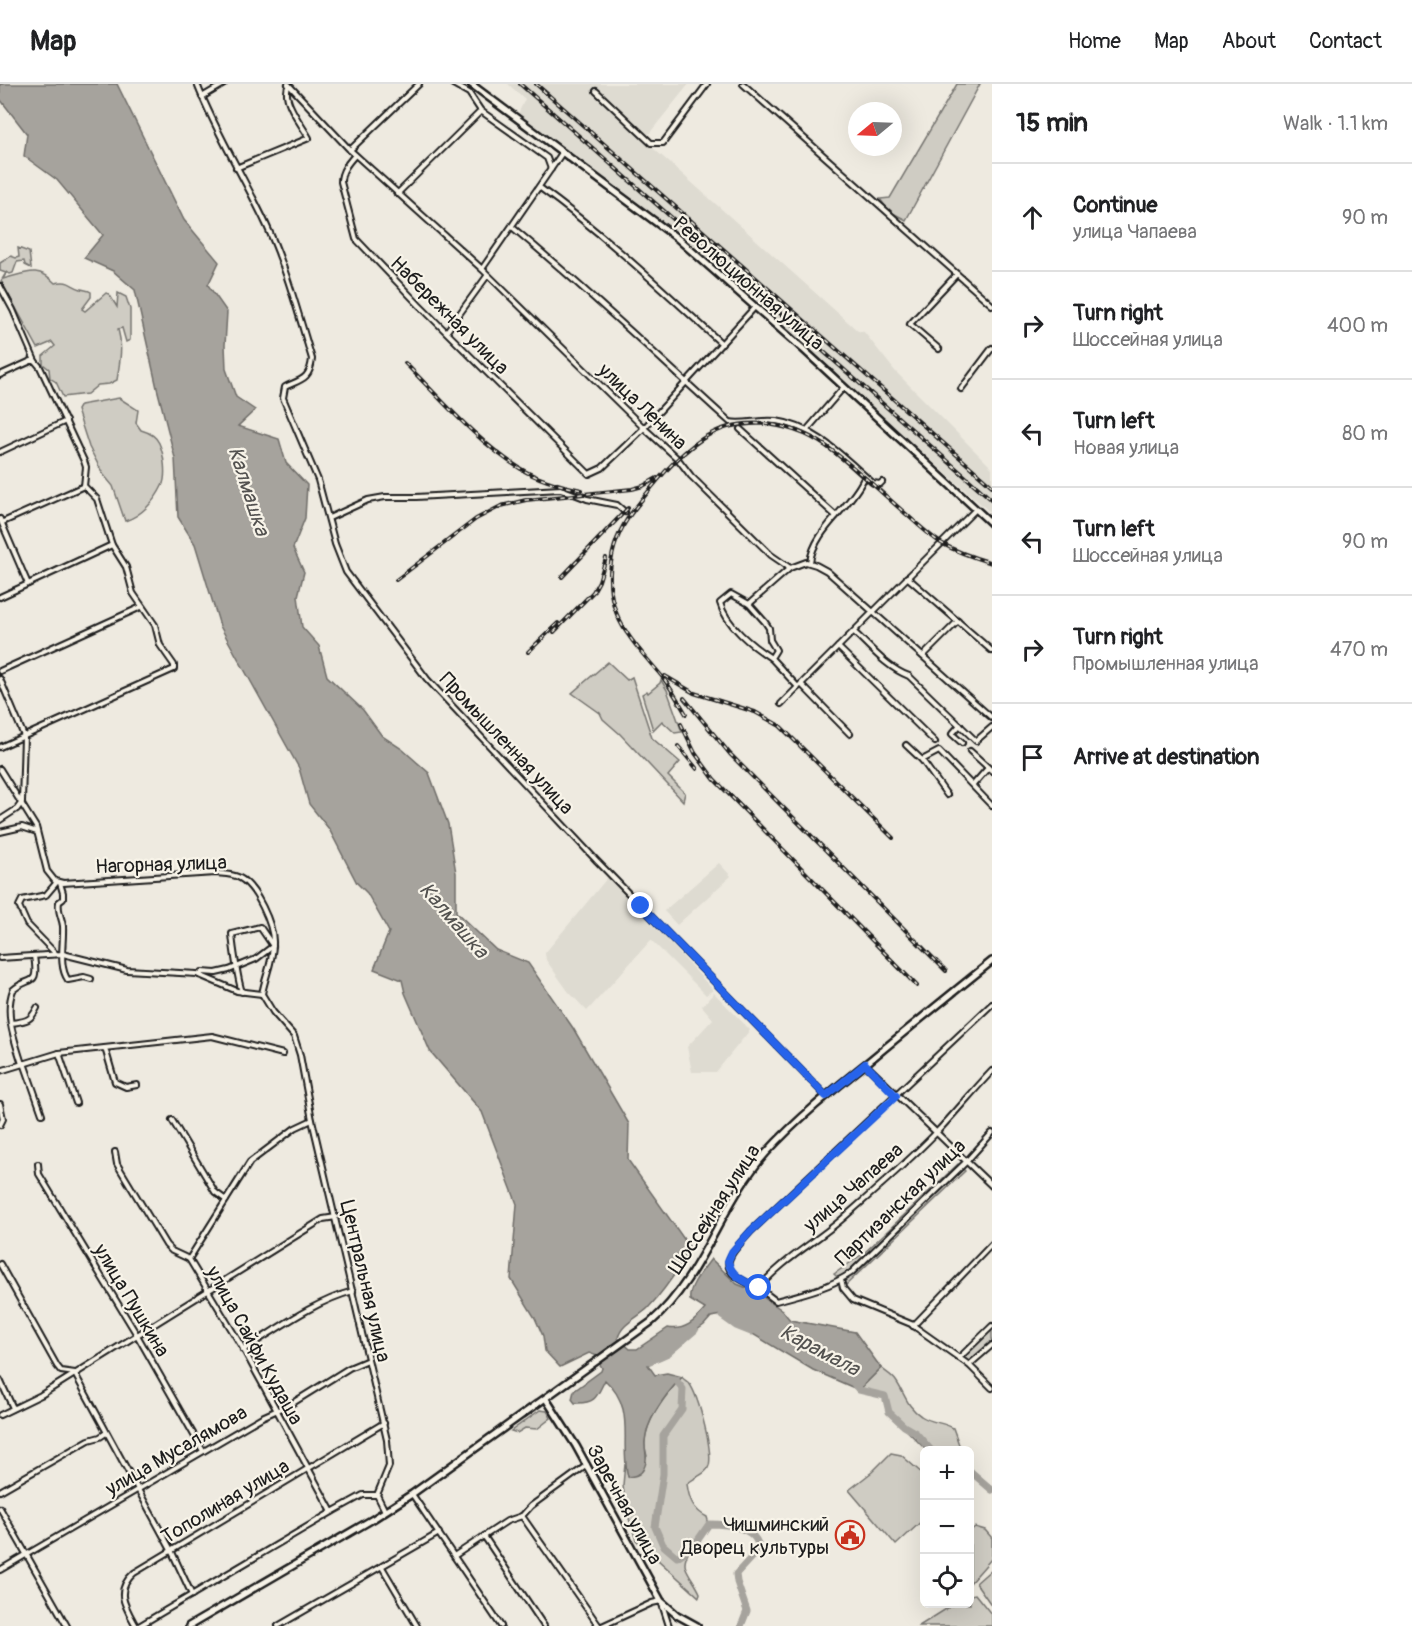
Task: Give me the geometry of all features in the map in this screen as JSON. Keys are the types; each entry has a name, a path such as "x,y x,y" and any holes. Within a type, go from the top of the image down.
{"main road":[{"name":"Революционная улица","path":"471,84 677,238 756,307 992,524"},
{"name":"Шоссейная улица","path":"189,1626 412,1494 651,1323 671,1302 693,1271 749,1176 765,1154 826,1096 992,961"},
{"name":"Заречная улица","path":"546,1399 587,1465 661,1601"},
{"path":"661,1601 677,1615 697,1626"}],"street":[{"path":"197,84 236,168 309,138 289,105 286,95 289,85"},
{"path":"202,96 224,84"},
{"path":"350,150 419,84"},
{"path":"453,84 469,93 481,111 547,158 551,170"},
{"path":"596,91 651,143 663,142 707,84"},
{"path":"743,84 992,305"},
{"name":"улица Ленина","path":"289,85 355,155 482,269 678,459 771,555 790,568"},
{"path":"397,194 481,111"},
{"path":"482,269 562,153"},
{"name":"Набережная улица","path":"355,155 345,167 341,182 356,239 589,474 602,468 644,428"},
{"name":"Промышленная улица","path":"236,168 266,224 284,268 312,359 311,370 307,377 285,387 283,398 318,480 335,544 346,572 427,679 597,861 826,1096"},
{"path":"539,187 585,223 722,344"},
{"path":"512,227 584,287 686,384 733,423 776,421 806,431 827,444 873,483 882,482"},
{"path":"939,349 910,324 957,274"},
{"path":"447,331 487,276"},
{"path":"0,286 5,302 34,361 40,367 86,467 84,486"},
{"path":"644,428 756,307"},
{"path":"961,389 992,348"},
{"path":"0,375 34,361"},
{"path":"806,431 844,387"},
{"path":"0,452 66,421"},
{"path":"740,429 836,516"},
{"path":"810,562 813,546 857,491 863,480"},
{"path":"28,584 1,521 84,486"},
{"path":"0,747 174,669 174,665 160,645 155,625 148,613 141,607 130,585 126,567 112,545 97,499 84,486"},
{"path":"329,518 385,496 416,497 561,489 587,500 617,505 626,512"},
{"path":"781,704 976,509"},
{"path":"0,597 112,545"},
{"path":"749,604 790,568 799,563 810,562 826,571 992,718"},
{"path":"907,577 992,651"},
{"path":"771,658 776,650 768,636 769,628 749,604 731,594 720,603 725,615 740,632 771,658 850,734"},
{"path":"0,671 141,607"},
{"path":"923,656 958,621"},
{"path":"854,631 879,656 901,673 909,676 976,741 992,727"},
{"path":"838,647 935,742"},
{"path":"0,679 24,736 22,802 17,809 0,820"},
{"path":"960,725 952,734 962,743"},
{"path":"906,746 922,760 947,795"},
{"path":"922,760 939,751 992,806"},
{"path":"970,751 990,770 973,786"},
{"path":"0,769 38,832 50,877 60,882 63,900 57,907 63,927 63,954 67,979 88,977 91,979"},
{"path":"0,832 22,828 38,832"},
{"name":"Нагорная улица","path":"60,882 215,873 237,876 252,888 273,933 273,946 262,994"},
{"path":"56,954 27,924 19,906 22,900 46,895 60,882"},
{"path":"199,975 202,972 222,973 237,966 256,959 273,946 260,927 235,933 232,937 237,966 238,983 242,992"},
{"path":"0,958 63,954 127,970 199,975 242,992 262,994"},
{"path":"34,956 36,970 34,977 14,990 11,1001 11,1023 15,1044 42,1114"},
{"name":"Центральная улица","path":"262,994 273,1012 294,1036 300,1054 312,1120 354,1291 387,1440 389,1466 377,1495"},
{"name":"Шоссейная улица","path":"759,1288 741,1280 731,1271 728,1261 732,1252 751,1231 992,1004"},
{"path":"11,1023 31,1019 37,1008"},
{"path":"0,1071 59,1053 212,1036 283,1054"},
{"path":"105,1048 115,1082 126,1087 137,1086"},
{"path":"59,1053 76,1103"},
{"path":"865,1064 992,1186"},
{"name":"улица Чапаева","path":"759,1288 766,1279 836,1225 879,1186 936,1132 992,1071"},
{"path":"0,1104 3,1119 0,1125"},
{"path":"172,1120 215,1192 226,1200"},
{"path":"189,1259 250,1162 295,1128 312,1120"},
{"name":"Партизанская улица","path":"759,1288 776,1301 841,1280 966,1162 992,1133"},
{"name":"улица Сайфи Кудаша","path":"115,1152 117,1164 166,1245 172,1251 189,1259 243,1350 332,1512"},
{"name":"улица Пушкина","path":"39,1164 39,1174 137,1335 203,1451"},
{"path":"0,1416 41,1395 323,1219 336,1216"},
{"path":"914,1326 992,1244"},
{"path":"0,1264 57,1366 61,1371 75,1374 171,1550 192,1594"},
{"path":"841,1280 843,1288 853,1300 914,1326 969,1365 992,1388"},
{"path":"243,1350 313,1307 354,1291"},
{"path":"960,1359 992,1326"},
{"path":"969,1365 992,1346"},
{"name":"улица Мусалямова","path":"0,1570 203,1451 275,1410 291,1404 349,1368 368,1360"},
{"path":"0,1380 13,1408"},
{"name":"Тополиная улица","path":"377,1495 363,1495 137,1626 122,1599 125,1581 134,1573 384,1423"},
{"path":"0,1491 106,1432"},
{"path":"454,1556 507,1521 522,1516 531,1506 587,1465"},
{"path":"412,1494 501,1626"},
{"path":"377,1495 385,1511"},
{"path":"0,1508 67,1626"},
{"path":"522,1516 601,1626 661,1601"},
{"path":"281,1625 439,1533"},
{"path":"484,1536 544,1626"},
{"path":"382,1567 417,1626"},
{"name":"Заречная улица","path":"661,1601 669,1626"}],"shaded area":[{"path":"508,84 689,84 644,140 858,331 864,332 895,371 992,468 992,514 663,222 604,182 518,114 525,99"},
{"path":"957,84 980,84 906,220 889,211 880,199 890,198"},
{"path":"18,248 29,252 31,268 25,265 24,261 17,262 13,273 7,272 3,279 36,272 55,283 67,283 89,291 91,297 82,309 85,311 106,293 117,307 118,293 126,297 130,309 130,340 126,342 122,328 118,329 121,348 117,380 109,384 98,385 87,394 63,397 56,382 50,378 49,369 43,364 43,356 55,346 52,342 38,348 1,281 6,273 0,271 0,263 11,256 19,257"},
{"path":"119,398 138,410 136,423 141,430 158,441 165,471 164,482 156,497 137,516 125,521 113,486 103,474 89,447 77,410 80,405"},
{"path":"608,662 627,680 632,677 652,738 680,762 668,776 685,793 683,801 603,719 600,713 572,693"},
{"path":"661,680 667,690 682,732 675,733 662,721 653,730 642,694 647,691 648,693"},
{"path":"719,863 731,876 677,925 664,911"},
{"path":"608,877 713,990 706,995 651,940 587,1011 568,991 546,960 545,953"},
{"path":"714,993 750,1030 716,1072 692,1072 687,1047 713,1019 702,1006"},
{"path":"958,1164 965,1171 846,1285 834,1274 864,1253"},
{"path":"992,1328 992,1343 973,1361 962,1359"},
{"path":"881,1368 895,1379 916,1412 929,1420 953,1428 960,1446 922,1446 889,1412 885,1396 859,1390"},
{"path":"682,1377 689,1383 697,1400 710,1461 707,1470 687,1484 692,1504 707,1517 709,1524 689,1552 685,1563 700,1593 699,1597 636,1540 625,1506 623,1485 625,1464 629,1477 647,1456 645,1444 649,1425 664,1399"},
{"path":"540,1410 547,1411 551,1418 537,1429 525,1428 517,1433 511,1431"},
{"path":"891,1453 901,1455 920,1472 920,1523 896,1545 849,1490"},
{"path":"974,1528 985,1530 992,1538 992,1558 974,1578 974,1554"},
{"path":"992,1569 992,1606 976,1583"},
{"path":"974,1594 992,1615 992,1626 919,1626 948,1608 974,1608"}],"water":[{"path":"0,84 117,84 184,220 219,262 208,285 227,312 226,369 236,397 255,410 238,426 279,439 286,463 307,485 305,518 293,548 304,572 298,596 302,627 319,646 327,676 363,710 382,736 402,749 429,773 448,824 456,873 456,912 496,950 528,963 573,1028 629,1124 628,1160 691,1249 660,1294 648,1308 626,1325 618,1338 630,1349 637,1349 668,1328 680,1328 693,1321 705,1309 690,1300 691,1289 711,1259 737,1284 754,1291 782,1310 790,1320 855,1332 881,1368 859,1390 813,1370 721,1315 711,1317 704,1325 648,1365 655,1375 667,1373 682,1377 664,1398 650,1424 645,1441 646,1461 643,1470 637,1475 628,1477 624,1414 615,1391 605,1380 598,1395 592,1400 575,1403 572,1399 574,1391 602,1368 595,1355 589,1353 560,1367 545,1351 543,1336 535,1318 511,1279 517,1204 482,1112 430,1051 405,993 402,980 374,969 389,932 367,893 357,883 329,829 309,804 299,768 220,626 195,544 178,517 175,458 135,290 113,271 84,258 103,235 57,180 24,156 27,134 0,99"}],"waterway":[{"name":"Карамала","path":"722,1316 736,1326 751,1332"},
{"name":"Карамала","path":"650,1361 668,1353 695,1330"},
{"name":"Калмашка","path":"672,1379 675,1379 683,1389 682,1409 663,1436 663,1474 655,1527 663,1545 677,1557 693,1547 709,1524 740,1528 753,1536 759,1549 736,1574 747,1611 741,1626"},
{"name":"Карамала","path":"854,1384 859,1390 885,1396 889,1412 904,1426 916,1433 927,1446"},
{"name":"Карамала","path":"974,1474 992,1490"}],"railway":[{"path":"520,84 992,500"},
{"path":"536,84 992,486"},
{"path":"405,363 460,420 505,458 535,476 582,490"},
{"path":"686,714 667,683 631,639 619,618 613,603 610,571 617,539 633,511 674,462 692,446 718,431 735,426 770,424 804,434 820,442 843,459 941,543 992,563"},
{"path":"396,580 476,519 501,506 526,500 632,489 657,478"},
{"path":"562,577 628,508"},
{"path":"554,632 593,592 606,558"},
{"path":"528,652 558,623"},
{"path":"665,676 694,693 755,712 780,726 893,838"},
{"path":"684,698 730,754 946,971"},
{"path":"681,724 695,753 714,779 917,986"},
{"path":"678,746 697,769"}],"place":[{"name":"Чишминский Дворец культуры","path":"850,1535"}],"route":[{"path":"641,906 826,1096 865,1064 896,1096 751,1231 732,1252 728,1261 731,1271 741,1280 759,1288"}]}
